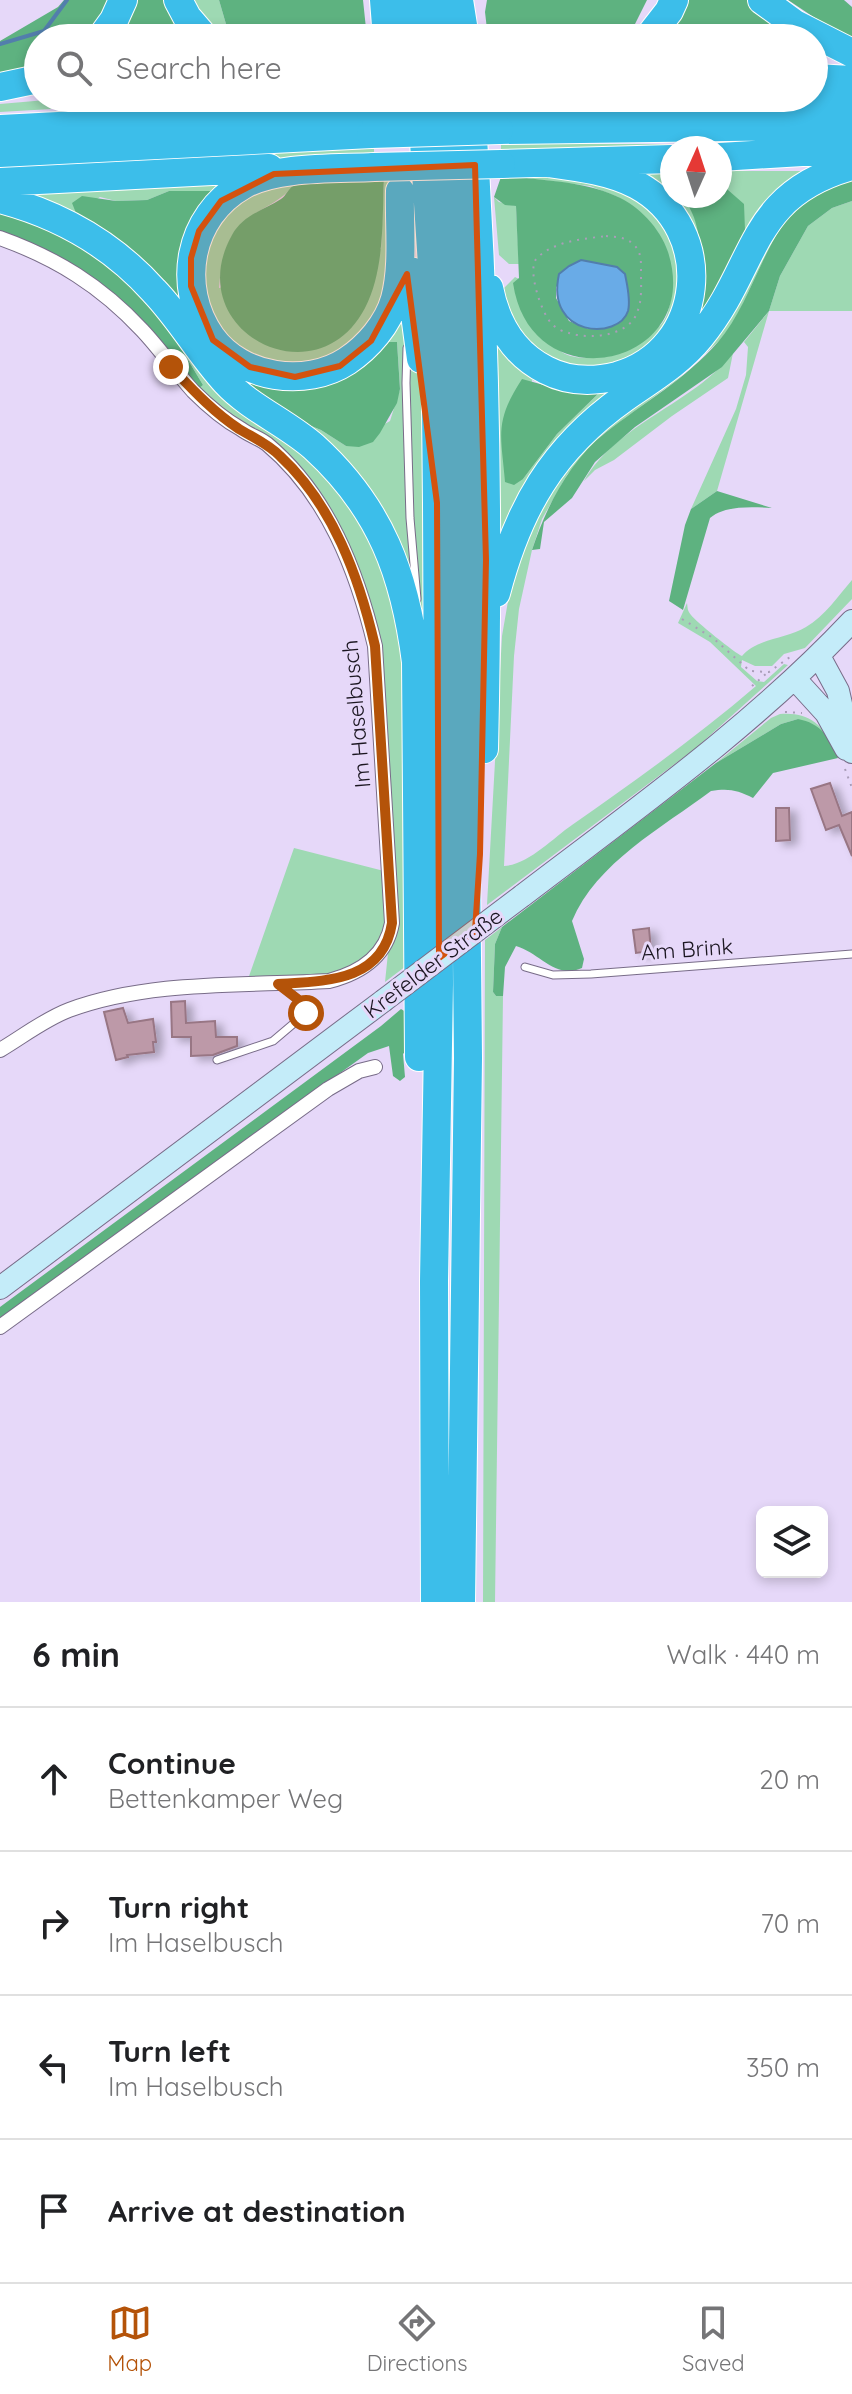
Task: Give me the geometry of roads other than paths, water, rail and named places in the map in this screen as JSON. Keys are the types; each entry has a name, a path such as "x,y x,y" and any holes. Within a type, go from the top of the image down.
{"highway":[{"path":"111,24 123,0"},
{"path":"178,0 193,24"},
{"path":"383,0 392,24"},
{"path":"400,24 409,0"},
{"path":"434,0 437,24"},
{"path":"459,0 463,24"},
{"path":"466,24 467,0"},
{"path":"659,24 674,0"},
{"path":"762,0 795,24"},
{"path":"828,41 852,53"},
{"path":"828,74 852,73"},
{"path":"828,77 852,80"},
{"path":"0,87 24,82"},
{"path":"0,99 24,96"},
{"path":"828,106 852,105"},
{"path":"421,112 435,311 437,503 439,985 434,1281 435,1602"},
{"path":"445,112 459,324 468,1058 461,1602"},
{"path":"468,1058 483,765 486,545 481,255 471,112"},
{"path":"499,118 662,112"},
{"path":"378,114 400,191 437,503"},
{"path":"0,153 378,114"},
{"path":"0,129 378,114 852,128"},
{"path":"732,157 852,149"},
{"path":"732,158 852,158"},
{"path":"400,191 399,272 394,301 371,341 340,366 318,374 295,377 272,375 250,367 213,340 199,317 191,286 191,258 199,231 221,201 244,184 274,174 374,167 660,159"},
{"path":"481,255 492,301 508,336 530,362 553,374 577,381 602,380 638,367 669,344 687,309 692,275 686,241 673,217 637,185 580,167 548,163"},
{"path":"483,765 491,699 495,597 517,525 536,489 577,436 625,397 674,364 699,339 723,307 765,223 780,204 795,190 826,173 852,166"},
{"path":"0,182 245,168 342,169"},
{"path":"0,199 63,220 123,260 155,292 209,364 230,386 313,447 344,479 371,514 391,556 410,612 416,662 419,1057 426,1156 427,1243 434,1281"}],"main road":[{"name":"Krefelder Straße","path":"0,1288 672,781 807,667 852,621"},
{"path":"807,667 838,691 852,752"},
{"path":"807,667 826,713 852,760"}],"street":[{"name":"Im Haselbusch","path":"0,238 37,251 75,272 106,295 143,331 196,393 219,414 281,456 302,479 327,516 365,604 376,661 392,923 389,939 379,954 351,975 329,981 166,989 115,998 67,1010 0,1050"},
{"path":"0,1327 328,1089 359,1071 375,1067"}],"lane":[{"path":"413,310 406,356 406,383 410,518 418,607"},
{"path":"416,662 417,617"},
{"name":"Am Brink","path":"525,967 553,975 591,974 852,954"},
{"path":"217,1060 273,1041 306,1013 300,1001 278,984"}],"water":[{"path":"581,260 617,267 625,274 629,297 628,311 622,320 599,329 585,327 572,321 563,311 558,295 559,274"}],"waterway":[{"path":"49,24 67,0"},
{"path":"0,44 24,37"}]}
